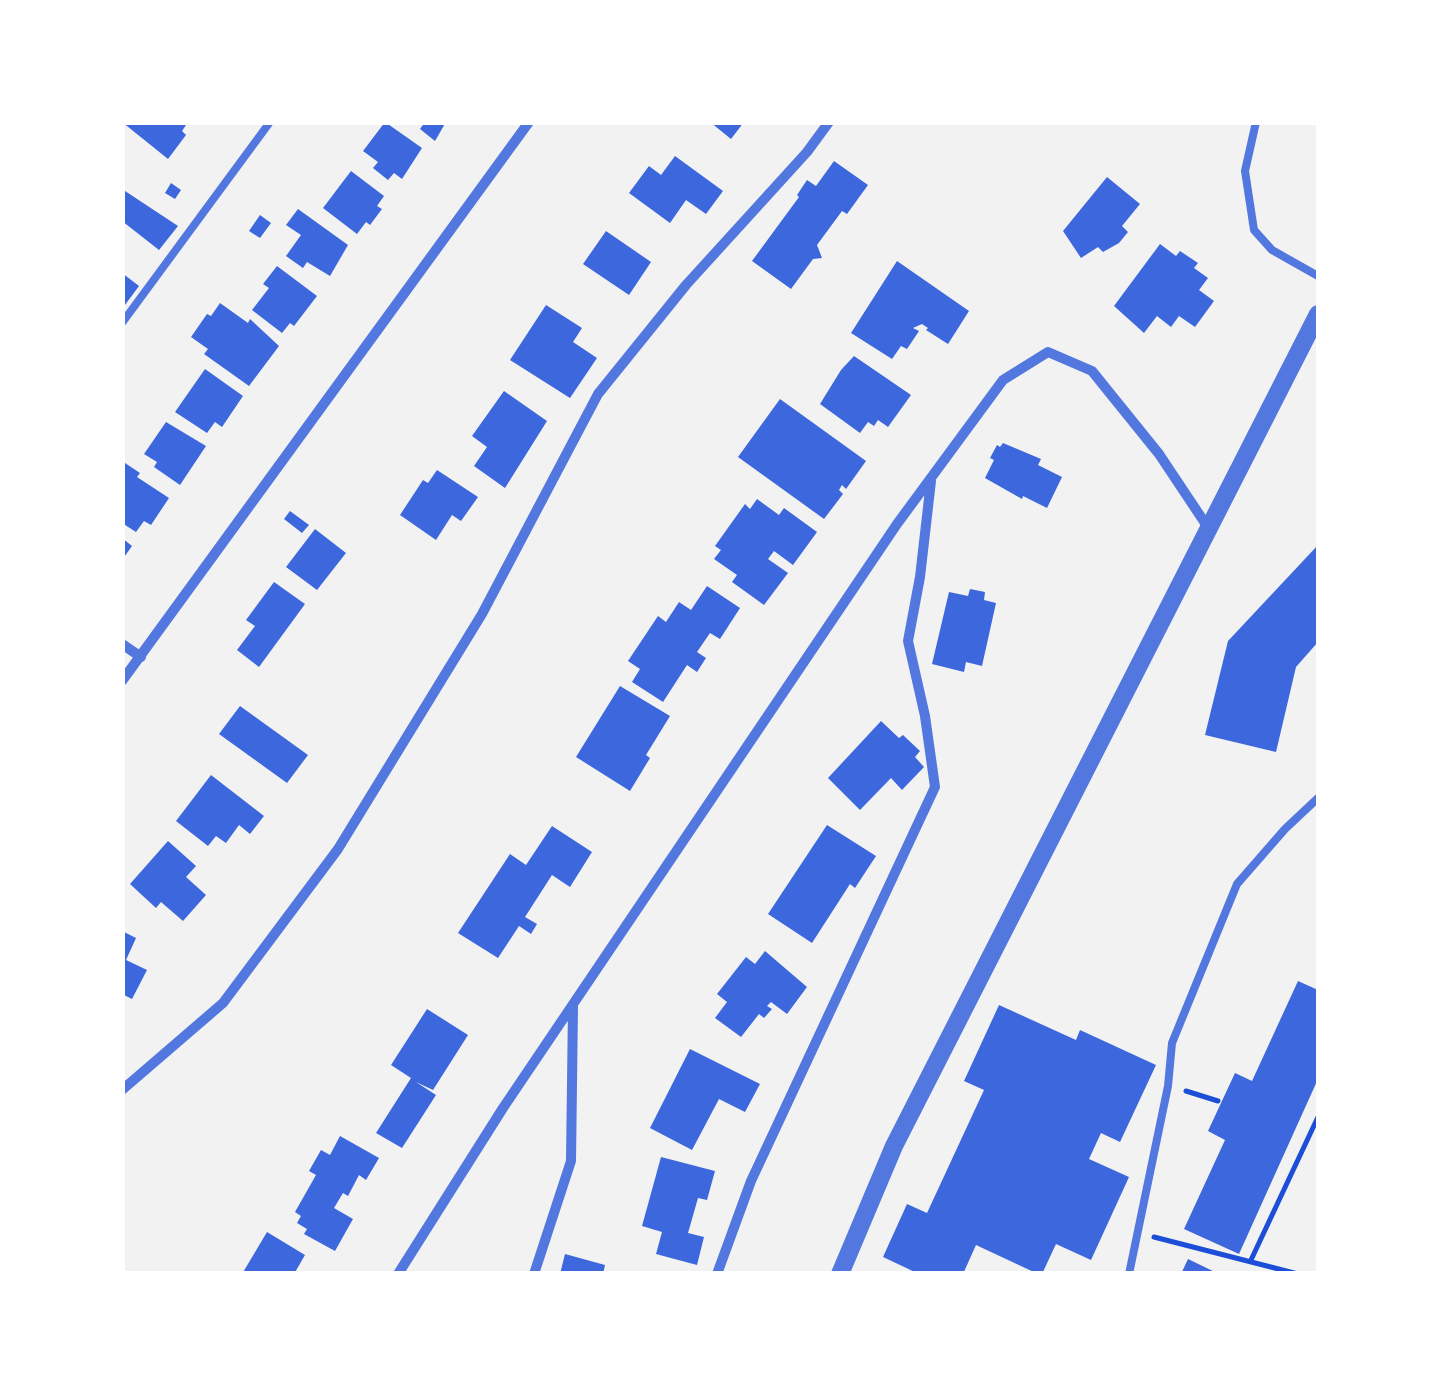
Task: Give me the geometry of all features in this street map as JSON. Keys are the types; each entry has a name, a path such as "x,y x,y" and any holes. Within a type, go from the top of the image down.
{"street":[{"path":"122,681 529,122"},
{"path":"122,1090 223,1003 338,849 482,614 598,394 686,284 829,122"},
{"path":"840,1274 894,1146 1318,314"},
{"path":"398,1274 573,1005 931,478 1003,380 1048,352 1092,371 1159,454 1209,530"},
{"path":"717,1274 758,1164 935,787 925,716 908,641 931,478"},
{"path":"122,644 141,657"},
{"path":"534,1274 571,1161 573,1005"}],"lane":[{"path":"122,323 270,122"},
{"path":"1256,122 1245,171 1254,230 1272,250 1318,276"},
{"path":"1129,1274 1168,1086 1172,1043 1237,884 1318,798"}],"path":[{"path":"1168,1086 1218,1101"},
{"path":"1250,1260 1318,1117"},
{"path":"1136,1233 1298,1274"}],"building":[{"path":"122,122 188,122 182,131 186,135 168,159"},
{"path":"385,122 422,148 402,179 394,173 388,180 373,168 378,162 363,151"},
{"path":"425,122 446,122 435,141 420,129"},
{"path":"710,122 744,122 731,139"},
{"path":"675,156 723,191 706,214 686,200 670,223 629,193 649,166 661,175"},
{"path":"834,161 868,185 817,245 822,258 813,259 791,289 752,261 807,180 816,186"},
{"path":"351,171 384,196 377,206 382,209 357,234 323,208"},
{"path":"1107,177 1140,204 1122,226 1128,232 1119,243 1103,252 1098,247 1081,258 1063,231"},
{"path":"171,183 181,190 175,199 165,193"},
{"path":"122,189 178,226 159,250 122,221"},
{"path":"298,209 348,245 330,276 307,262 303,268 286,256 301,235 286,225"},
{"path":"260,215 271,223 260,238 249,231"},
{"path":"606,231 651,262 629,295 583,264"},
{"path":"1160,244 1176,256 1180,251 1198,263 1194,268 1208,278 1199,290 1214,301 1195,327 1179,316 1171,327 1157,316 1144,333 1114,306"},
{"path":"897,261 969,311 948,344 922,324 913,328 919,331 907,349 901,346 892,359 851,333"},
{"path":"277,266 317,296 294,326 290,323 282,333 252,310 269,288 263,284"},
{"path":"122,273 139,286 122,309"},
{"path":"220,303 248,323 250,319 279,346 249,386 204,354 208,349 191,337"},
{"path":"546,305 582,328 573,342 597,358 570,398 510,360"},
{"path":"854,356 911,395 888,427 878,420 874,426 868,422 860,433 820,404"},
{"path":"205,369 243,396 222,427 215,422 207,433 175,412"},
{"path":"504,391 547,421 505,488 474,466 487,447 472,436"},
{"path":"780,399 866,461 846,489 842,485 839,490 843,494 824,519 738,457"},
{"path":"166,422 206,446 180,485 154,467 157,462 144,454"},
{"path":"1003,443 1041,459 1038,465 1062,477 1047,508 985,478 994,460 990,458 997,445"},
{"path":"122,461 140,473 137,477 169,498 151,525 144,521 136,532 122,523"},
{"path":"437,470 478,497 461,521 452,515 436,540 400,515 423,480 428,483"},
{"path":"757,499 779,515 784,508 817,532 793,565 774,551 768,559 788,573 764,605 732,582 737,575 714,559 721,550 715,546 745,504 750,509"},
{"path":"290,511 309,525 302,533 284,519"},
{"path":"315,529 346,553 317,590 286,567"},
{"path":"122,538 132,546 122,560"},
{"path":"1318,545 1318,642 1296,667 1276,752 1205,735 1228,641"},
{"path":"274,582 305,604 259,667 237,650 255,626 246,620"},
{"path":"707,586 740,608 720,639 710,633 697,652 706,658 697,672 687,665 663,702 632,682 640,669 628,661 658,616 666,622 679,602 691,610"},
{"path":"970,589 985,592 984,600 996,603 982,666 966,662 964,672 932,664 949,592 968,596"},
{"path":"620,686 670,716 630,791 576,757"},
{"path":"240,706 308,755 287,783 219,734"},
{"path":"881,721 920,751 915,757 924,767 902,790 891,778 860,810 828,778"},
{"path":"211,775 264,816 250,834 239,825 226,843 216,836 208,846 176,821"},
{"path":"827,825 876,856 855,888 850,884 812,943 768,914"},
{"path":"552,826 592,852 570,887 552,875 525,917 537,924 531,934 519,926 498,958 458,933 510,854 526,865"},
{"path":"168,841 196,866 186,877 206,895 183,921 161,902 156,908 130,884"},
{"path":"122,931 136,938 126,960 147,970 132,999 122,994"},
{"path":"765,951 807,987 787,1014 771,1002 767,1006 772,1009 764,1018 759,1014 741,1037 715,1018 727,1002 717,994 746,957 755,964"},
{"path":"1298,981 1318,990 1318,1079 1239,1254 1184,1229 1225,1140 1208,1131 1235,1073 1252,1081"},
{"path":"999,1005 1076,1040 1080,1030 1156,1065 1120,1142 1101,1133 1089,1159 1129,1177 1091,1260 1056,1244 1042,1274 1038,1274 976,1245 963,1274 919,1274 883,1257 907,1204 927,1213 984,1090 964,1081"},
{"path":"427,1009 468,1035 433,1090 416,1082 436,1095 402,1148 376,1133 411,1078 391,1065"},
{"path":"690,1049 760,1084 745,1112 719,1099 692,1150 650,1128"},
{"path":"340,1136 379,1158 366,1180 359,1175 348,1196 343,1193 334,1208 353,1219 335,1251 304,1234 307,1229 297,1223 301,1216 295,1212 316,1175 309,1171 321,1150 330,1155"},
{"path":"661,1157 715,1171 707,1200 698,1198 688,1233 704,1237 697,1265 656,1254 662,1232 642,1226"},
{"path":"267,1232 305,1255 294,1274 242,1274"},
{"path":"565,1254 605,1265 603,1274 560,1274"},
{"path":"1188,1259 1219,1274 1181,1274"}]}
